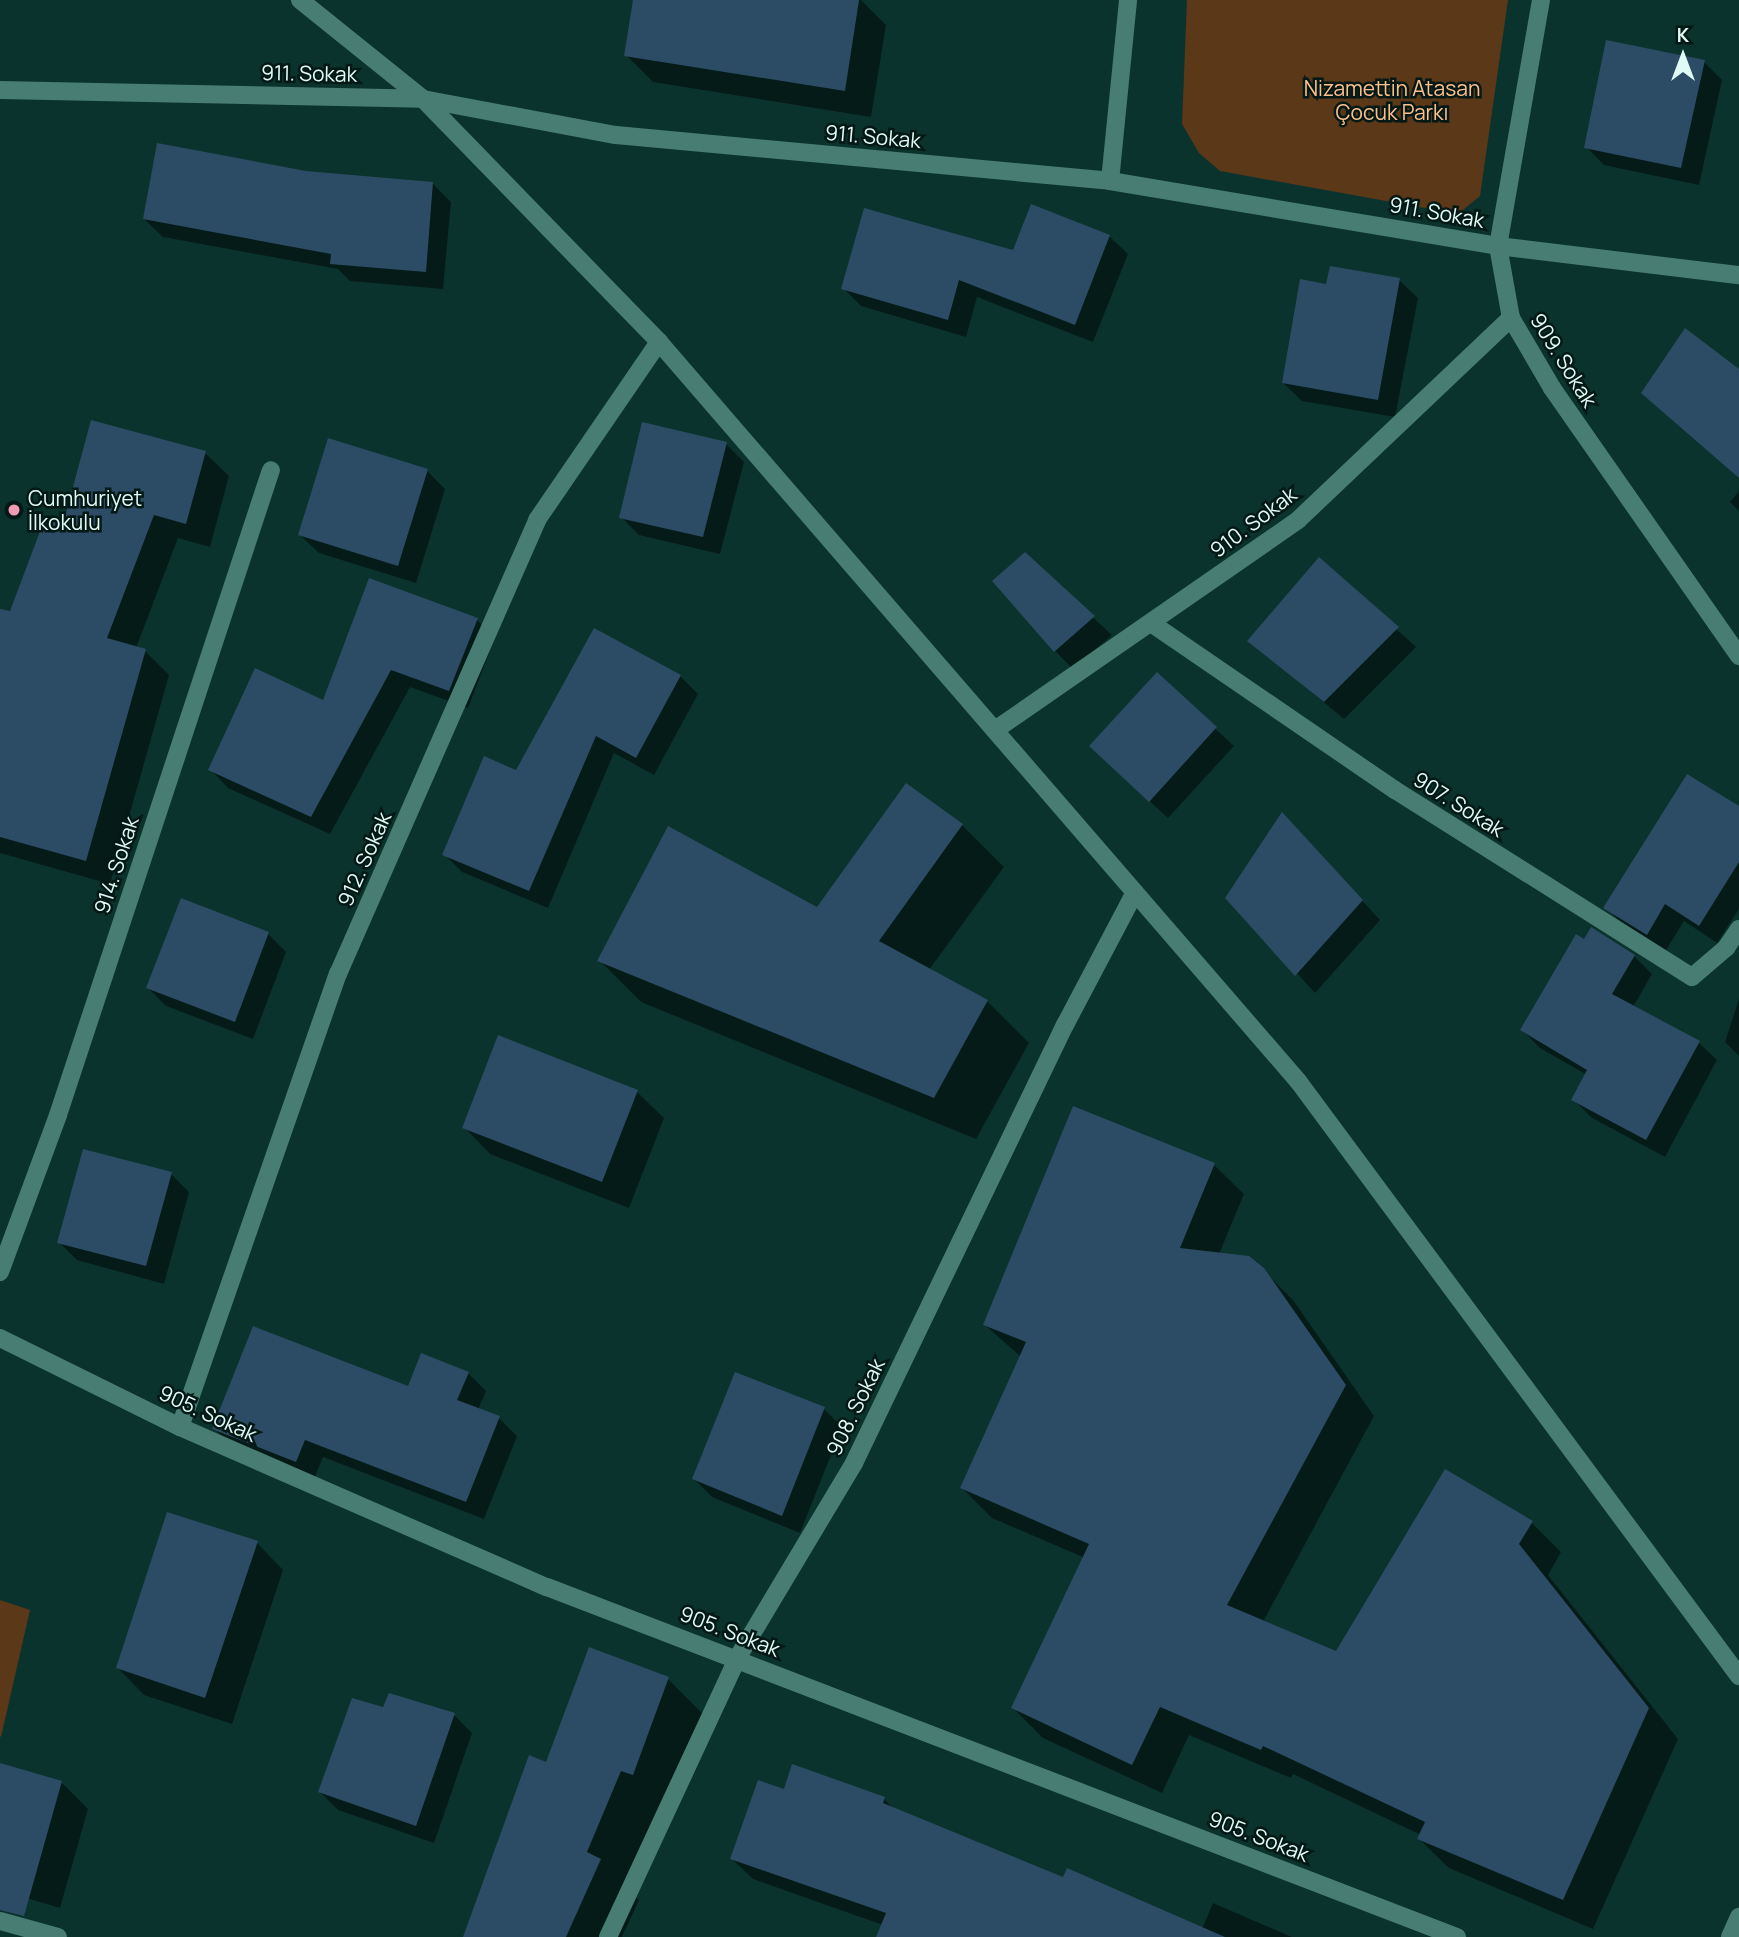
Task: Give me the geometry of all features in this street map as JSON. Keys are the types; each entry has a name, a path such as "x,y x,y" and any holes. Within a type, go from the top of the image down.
{"street":[{"path":"300,0 423,99 659,342 1298,1081 1739,1676"},
{"path":"1110,181 1128,0"},
{"name":"909. Sokak","path":"1542,0 1498,246 1511,318 1552,388 1739,656"},
{"name":"911. Sokak","path":"0,90 423,99 616,135 1110,181 1498,246 1739,275"},
{"name":"910. Sokak","path":"995,730 1298,520 1511,318"},
{"name":"912. Sokak","path":"180,1427 338,974 531,533 659,342"},
{"name":"914. Sokak","path":"0,1272 58,1115 271,470"},
{"name":"907. Sokak","path":"1151,623 1395,790 1692,977 1727,948 1739,929"},
{"name":"908. Sokak","path":"608,1937 737,1657 854,1463 1065,1026 1135,892"},
{"name":"905. Sokak","path":"0,1338 180,1427 547,1587 737,1657 1457,1937"},
{"path":"1730,1937 1739,1917"},
{"path":"0,1921 58,1937"}],"green space":[{"name":"Nizamettin Atasan Çocuk Parkı","path":"1187,0 1508,0 1480,196 1458,214 1220,171 1199,153 1182,124"},
{"path":"0,1600 30,1610 1,1737 0,1736"}],"building":[{"path":"633,0 859,0 845,91 624,56"},
{"path":"1606,40 1705,60 1681,168 1584,148"},
{"path":"157,143 306,171 433,182 426,272 330,264 331,254 143,219"},
{"path":"1031,204 1110,235 1075,325 959,280 948,320 841,289 864,208 1013,250"},
{"path":"1330,266 1400,278 1378,400 1282,383 1300,279 1326,284"},
{"path":"1685,328 1739,369 1739,478 1641,393"},
{"path":"91,420 206,451 186,524 154,515 107,638 146,649 86,861 0,837 0,609 10,611 45,518 63,524"},
{"path":"642,422 727,442 703,537 619,518"},
{"path":"328,438 428,469 398,566 298,535"},
{"path":"1025,552 1095,616 1054,652 992,581"},
{"path":"1319,557 1399,627 1324,702 1247,641"},
{"path":"369,578 478,618 449,691 391,670 311,817 208,770 255,668 323,700"},
{"path":"594,628 681,675 636,758 596,736 529,891 442,855 484,756 516,770"},
{"path":"1157,672 1217,727 1149,802 1089,746"},
{"path":"1687,774 1739,806 1739,862 1699,926 1665,904 1647,935 1603,908"},
{"path":"906,783 963,824 879,941 988,1000 934,1098 597,961 668,826 817,907"},
{"path":"1282,812 1363,900 1295,976 1225,898"},
{"path":"181,898 269,932 235,1022 146,988"},
{"path":"1591,927 1635,955 1612,994 1700,1041 1646,1140 1571,1100 1587,1070 1520,1030 1576,934 1584,939"},
{"path":"498,1035 638,1090 602,1182 462,1128"},
{"path":"1073,1106 1215,1163 1180,1248 1249,1256 1264,1268 1346,1385 1227,1605 1336,1651 1445,1469 1533,1521 1519,1544 1649,1708 1563,1900 1417,1839 1425,1822 1263,1746 1261,1750 1160,1707 1132,1765 1011,1708 1089,1544 960,1488 1026,1342 983,1325"},
{"path":"83,1149 172,1172 146,1266 57,1243"},
{"path":"253,1326 408,1386 421,1353 469,1372 457,1400 500,1416 466,1502 305,1440 296,1462 212,1429"},
{"path":"735,1372 825,1407 782,1516 692,1479"},
{"path":"167,1512 258,1541 205,1698 116,1668"},
{"path":"589,1647 669,1677 633,1775 621,1771 587,1852 601,1859 566,1937 463,1937 529,1755 546,1762"},
{"path":"389,1693 455,1713 416,1826 318,1792 352,1698 383,1707"},
{"path":"0,1763 62,1781 24,1916 0,1910"},
{"path":"792,1764 885,1797 883,1803 1063,1877 1067,1868 1225,1937 876,1937 886,1913 730,1859 758,1780 784,1789"}],"place":[{"name":"Cumhuriyet İlkokulu","path":"14,510"}]}
